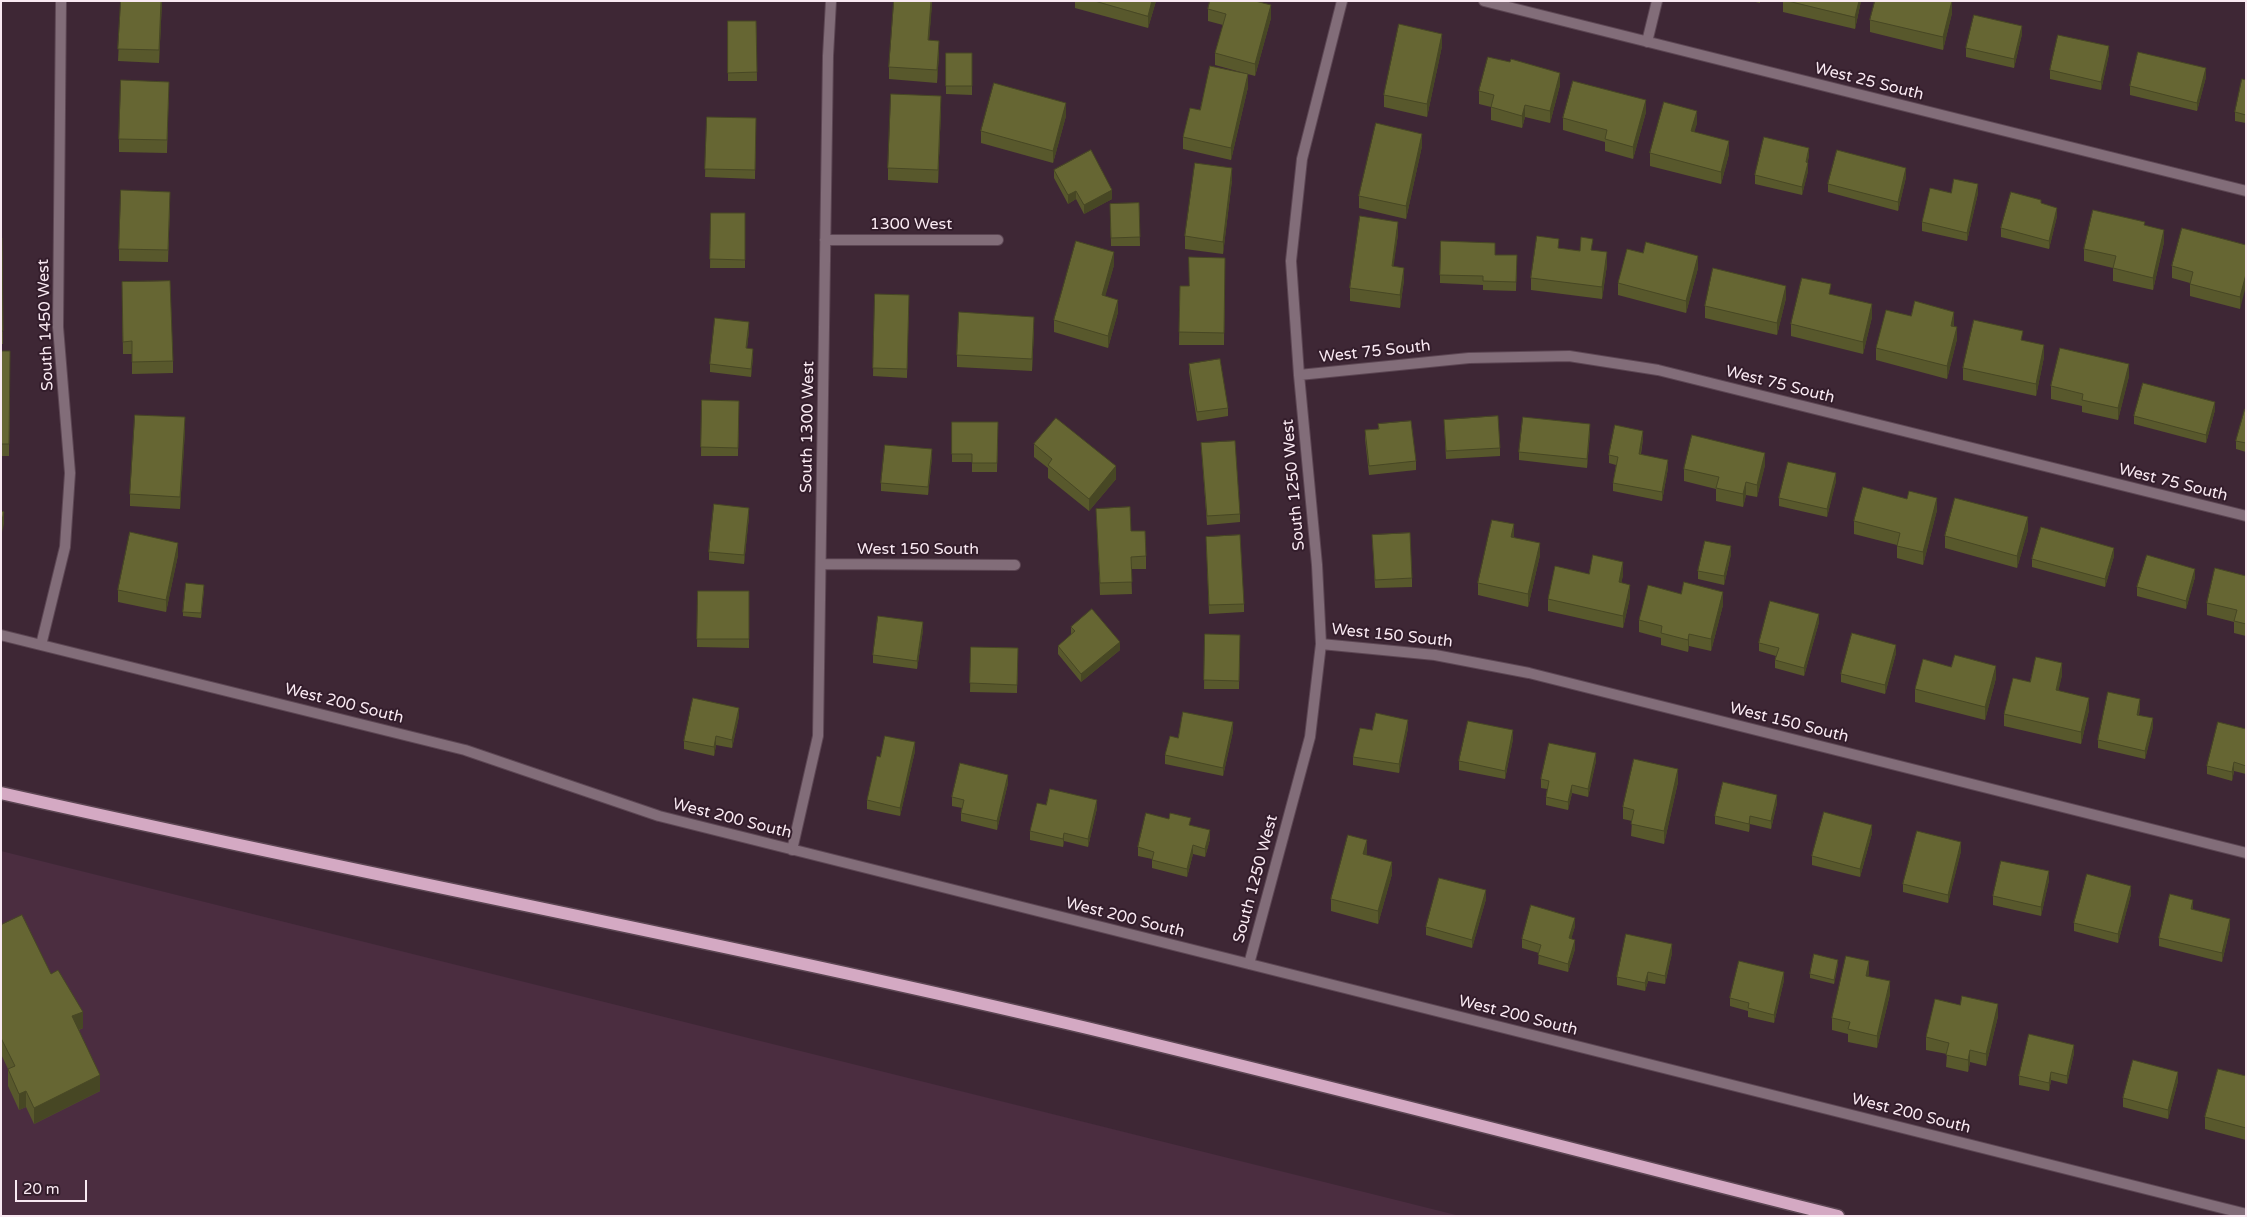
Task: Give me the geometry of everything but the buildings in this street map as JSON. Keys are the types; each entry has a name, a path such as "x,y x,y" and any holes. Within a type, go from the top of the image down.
{"main road":[{"path":"1,793 210,840 735,949 1068,1024 1838,1216"}],"street":[{"name":"South 1450 West","path":"41,645 65,547 70,473 58,327 61,1"},
{"name":"South 1300 West","path":"792,850 818,736 828,56 831,1"},
{"name":"South 1250 West","path":"1249,964 1310,737 1321,644 1317,565 1299,375 1291,261 1302,159 1342,1"},
{"name":"West 25 South","path":"1484,1 2246,191"},
{"path":"1647,42 1657,1"},
{"name":"1300 West","path":"825,240 998,240"},
{"name":"West 75 South","path":"1299,375 1469,358 1578,358 1658,370 2246,516"},
{"name":"West 150 South","path":"821,564 1015,565"},
{"name":"West 200 South","path":"1,635 465,750 659,816 2246,1214"},
{"name":"West 150 South","path":"1321,644 1436,654 1529,673 2246,854"}],"shaded area":[{"path":"1,851 1460,1216 1,1216"}]}
